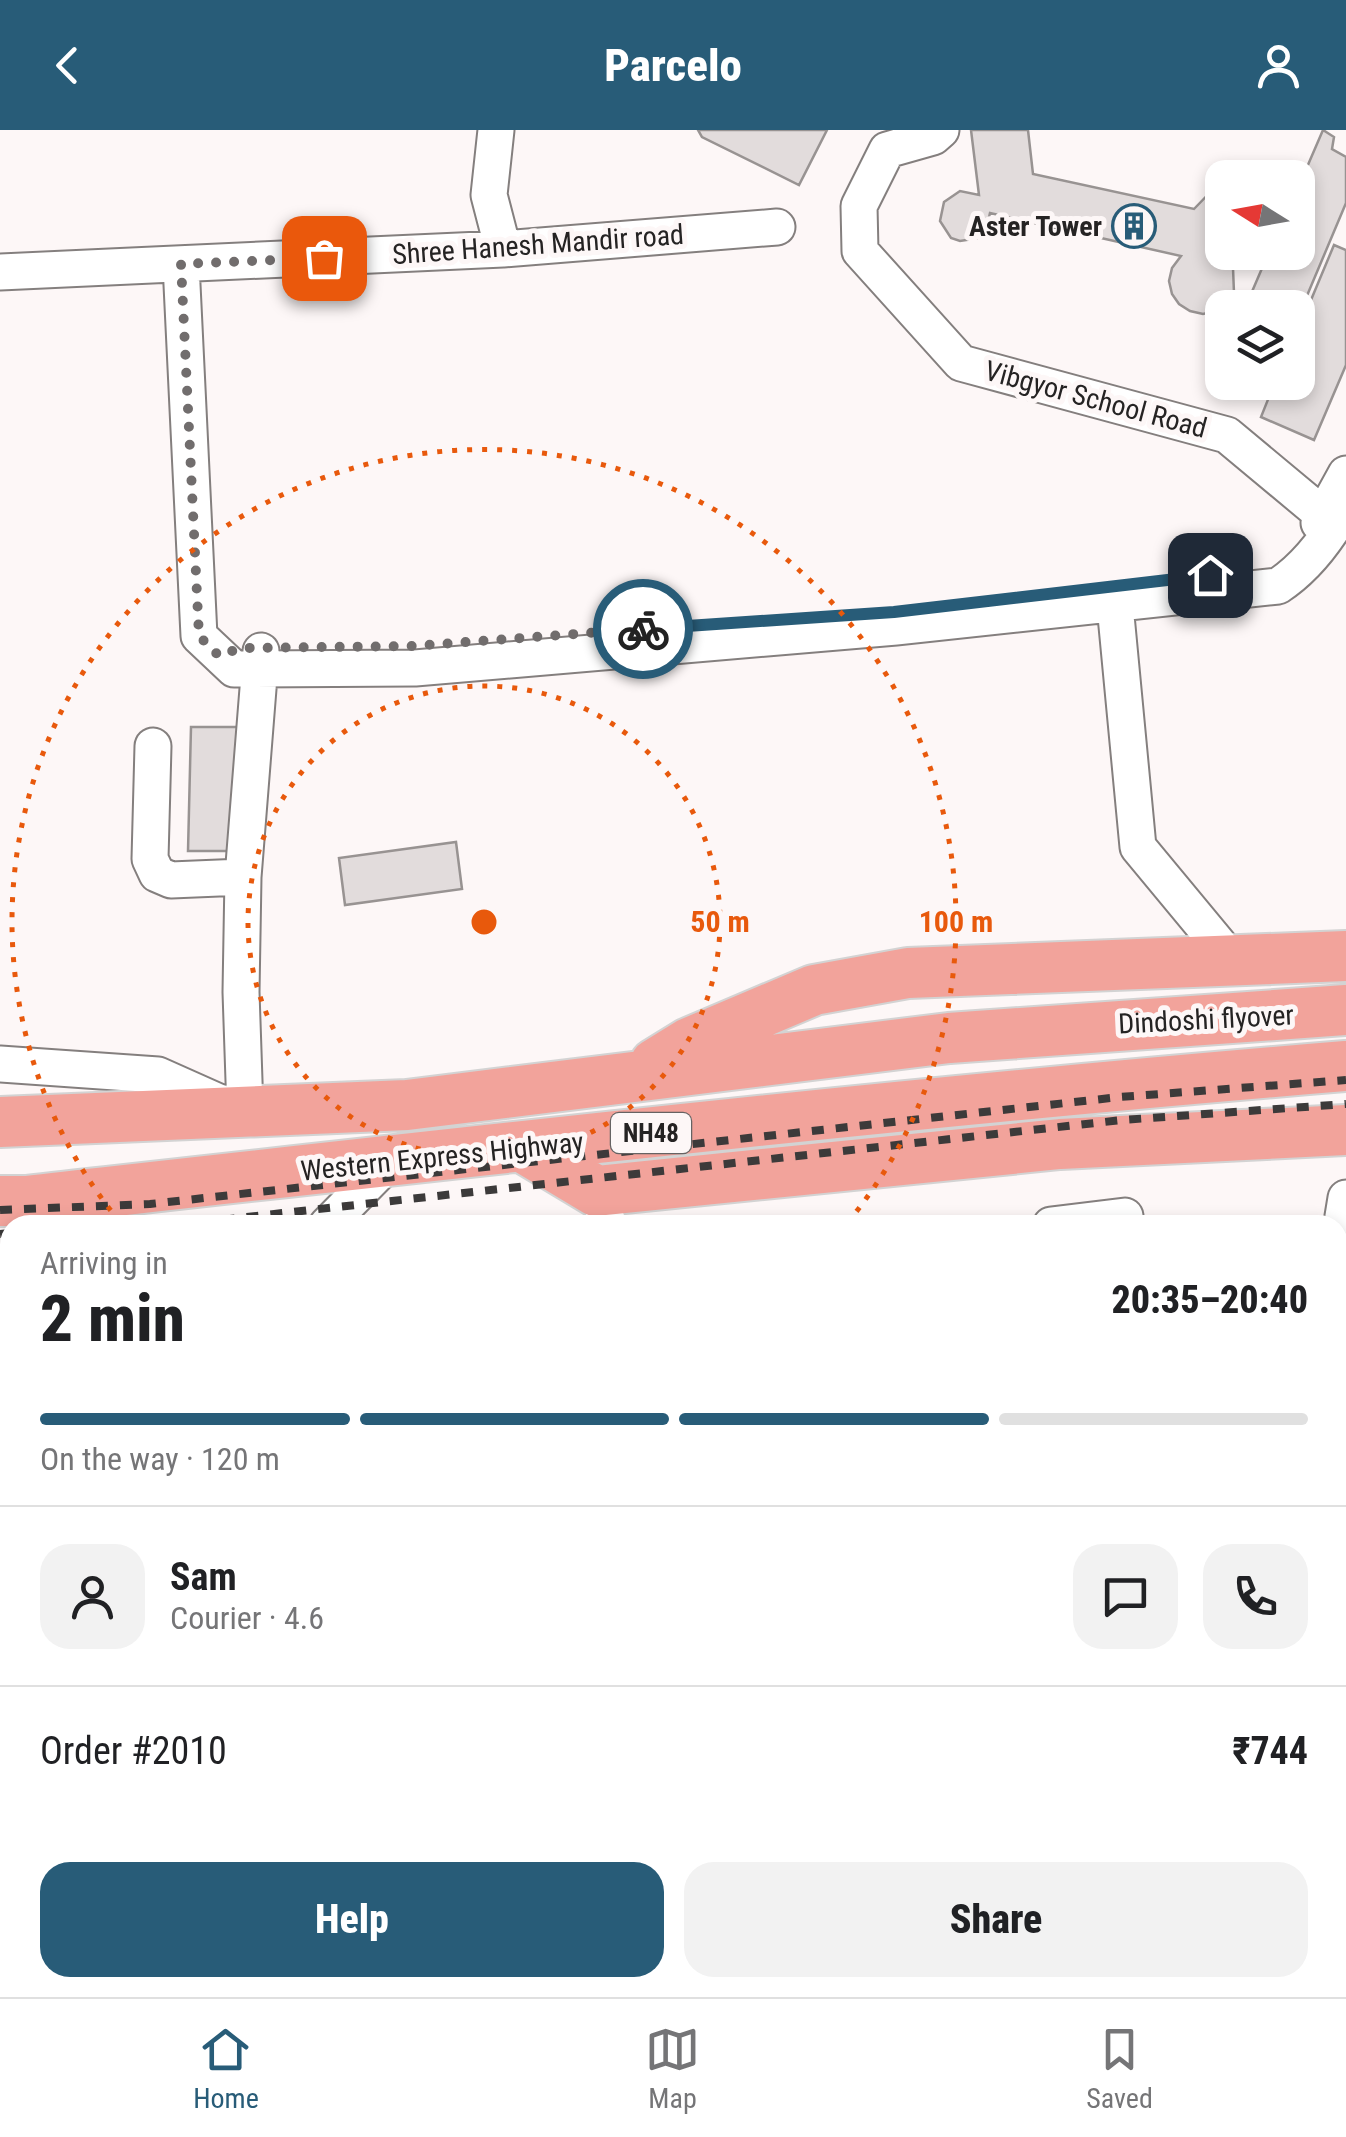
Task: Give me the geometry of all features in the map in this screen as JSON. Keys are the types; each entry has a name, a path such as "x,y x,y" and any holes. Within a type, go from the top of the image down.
{"highway":[{"path":"634,1078 689,1042 814,990 908,973 1346,956"},
{"name":"Dindoshi flyover","path":"1065,1027 1346,1010"},
{"name":"Western Express Highway","path":"231,1111 407,1104 1065,1027"},
{"name":"Dindoshi flyover","path":"1070,1089 1346,1066"},
{"name":"Western Express Highway","path":"0,1201 1070,1089"},
{"name":"NH48","path":"0,1122 231,1111"},
{"path":"526,1148 602,1208 1060,1144 1346,1130"}],"street":[{"name":"Vibgyor School Road","path":"940,130 933,137 886,150 859,206 860,251 961,363 1227,435 1335,516"},
{"path":"483,133 489,195 503,249"},
{"name":"Shree Hanesh Mandir road","path":"0,272 503,249 777,226"},
{"path":"181,264 199,636 234,670 260,660 414,657 895,619 1073,599 1278,567 1292,559 1335,516"},
{"path":"1073,599 1116,606 1278,586 1297,574 1335,516 1346,474"},
{"path":"1116,606 1138,847 1230,958"},
{"path":"0,1064 158,1075 231,1111 260,660"},
{"path":"153,746 150,859 157,874 171,880 243,878"},
{"path":"337,1215 392,1159"}],"building":[{"path":"698,130 827,130 799,185 702,137"},
{"name":"Aster Tower","path":"971,130 1028,130 1033,174 1194,209 1205,198 1205,270 1233,270 1234,290 1205,290 1205,314 1190,311 1172,294 1169,281 1181,256 990,213 986,230 979,238 951,238 940,221 944,202 960,191 979,195"},
{"path":"1323,130 1334,137 1332,149 1346,157 1346,203 1309,290 1253,290 1261,270 1315,270 1315,160 1310,160"},
{"path":"1334,245 1346,250 1346,365 1314,440 1261,417 1268,400 1315,400 1315,290"},
{"path":"191,727 238,727 236,851 188,851"},
{"path":"456,842 462,889 345,905 339,858"}],"railway":[{"path":"0,1210 150,1204 1120,1097 1346,1080"},
{"path":"265,1215 1122,1120 1346,1104"}],"way so far":[{"path":"324,258 181,264 199,636 208,648 219,656 240,648 413,646 643,629"}],"place":[{"name":"Aster Tower","path":"1134,226"}],"route":[{"path":"643,629 894,612 1210,575"}]}
